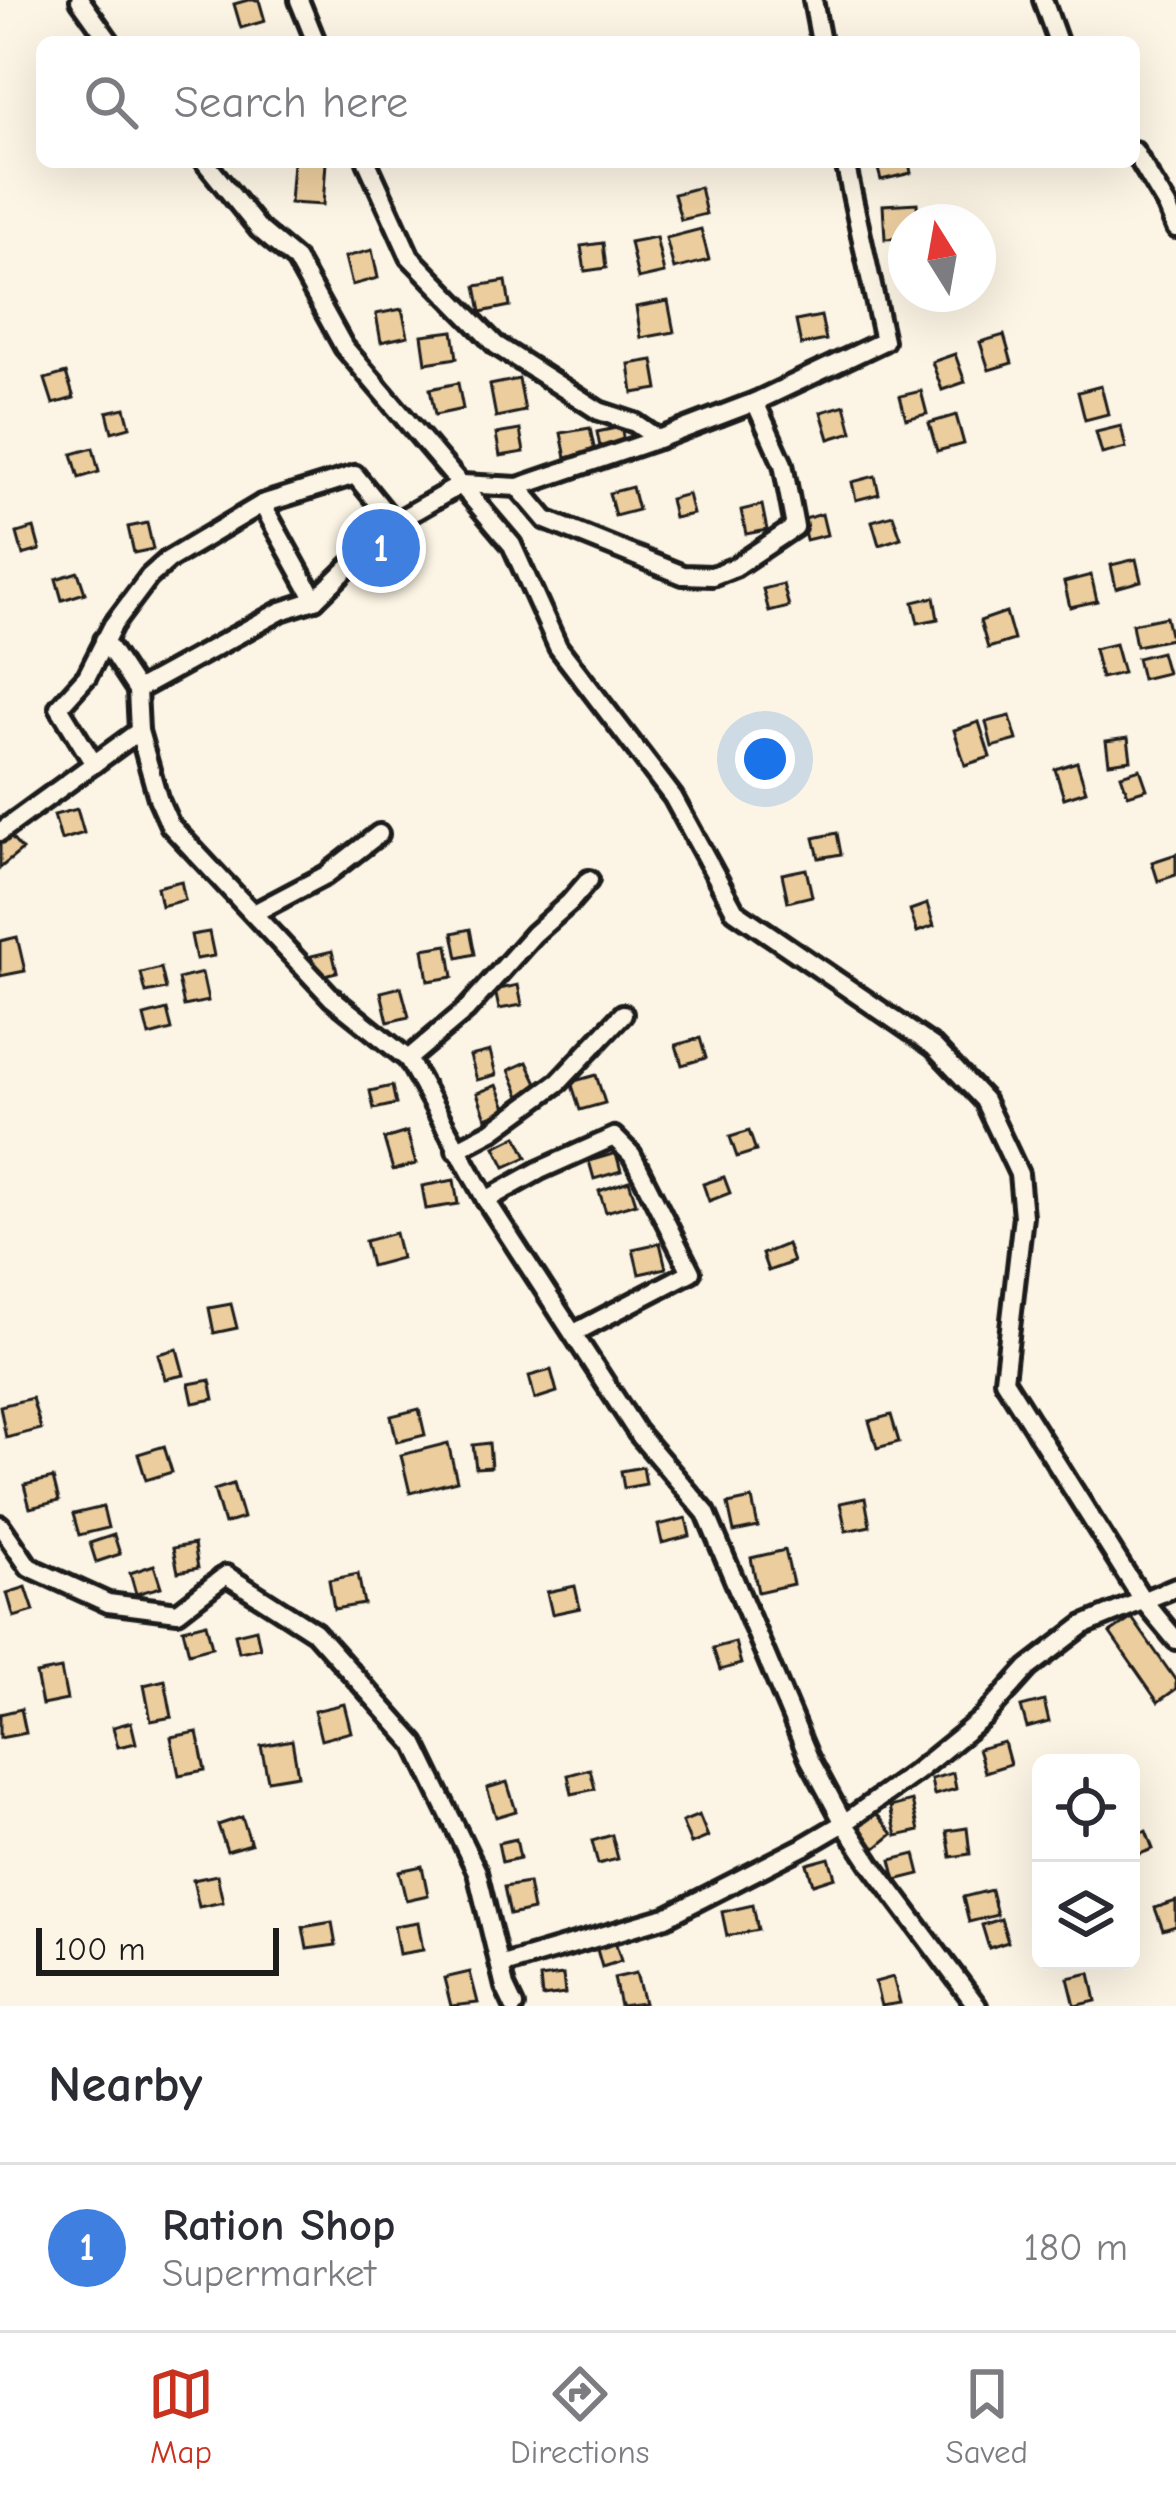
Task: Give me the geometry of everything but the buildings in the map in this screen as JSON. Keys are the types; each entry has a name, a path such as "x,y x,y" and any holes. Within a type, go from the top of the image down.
{"street":[{"path":"80,0 106,36"},
{"path":"299,0 314,36"},
{"path":"813,0 820,36"},
{"path":"1043,0 1056,36"},
{"path":"1140,161 1176,228"},
{"path":"210,168 259,229 296,260 344,347 512,545 558,647 673,797 735,911 934,1047 984,1100 1019,1174 1023,1216 1004,1379 1142,1599 1176,1640"},
{"path":"370,168 410,257 496,346 599,411 635,423 658,440"},
{"path":"137,690 281,611 315,600 394,523 462,484 518,487 658,440 755,402 884,341 846,168"},
{"path":"518,487 545,520 683,575 712,577 795,526 783,464 755,402"},
{"path":"94,764 59,707 87,676 104,640 148,577 168,560 262,504 355,475 394,523"},
{"path":"262,504 315,600"},
{"path":"104,640 137,690 139,731 170,825 332,998 408,1059 485,1200 637,1432 706,1513 808,1758 871,1864 976,2006"},
{"path":"0,832 139,731"},
{"path":"254,913 326,875 379,835"},
{"path":"408,1059 466,1010 589,880"},
{"path":"456,1150 560,1082 623,1014"},
{"path":"485,1200 614,1137 632,1155 691,1272 574,1333"},
{"path":"0,1525 28,1567 108,1603 178,1612 226,1574 315,1632 415,1744 477,1872 505,1987 514,2006"},
{"path":"500,1966 666,1917 844,1823 984,1717 1028,1668 1084,1625 1176,1587"}],"place":[{"name":"Ration Shop","path":"381,548"}]}
